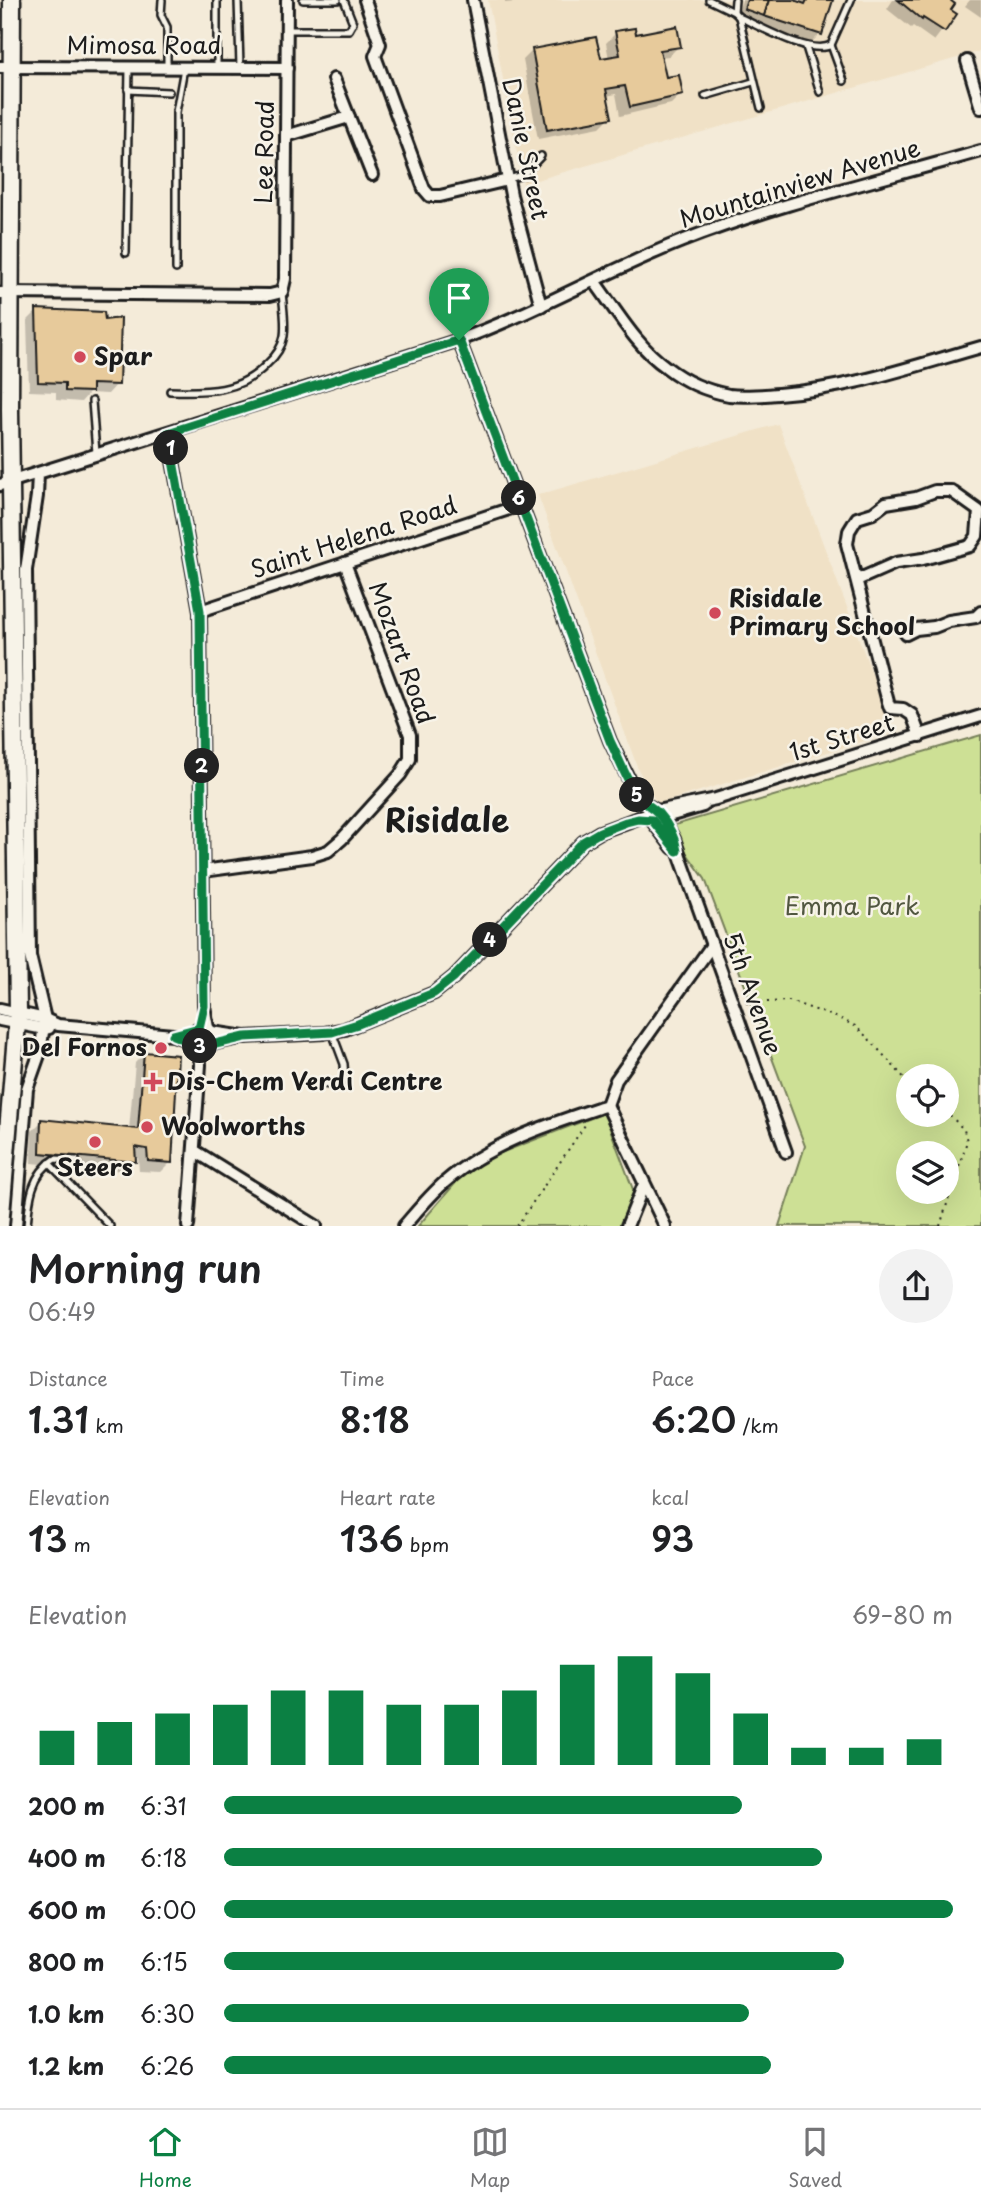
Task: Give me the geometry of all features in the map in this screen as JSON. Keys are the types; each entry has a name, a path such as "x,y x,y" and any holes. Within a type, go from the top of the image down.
{"main road":[{"path":"0,1226 17,1018 6,484 5,293 6,67 12,0"}],"street":[{"name":"Lee Road","path":"282,292 285,279 287,0"},
{"path":"365,0 380,44 375,56 424,189 430,196 440,196 508,180"},
{"name":"Danie Street","path":"473,0 508,180 541,306"},
{"path":"967,61 981,108"},
{"name":"Mimosa Road","path":"6,67 287,68"},
{"path":"334,79 372,175"},
{"path":"286,136 349,117"},
{"name":"Mountainview Avenue","path":"6,484 38,474 60,462 96,455 168,433 459,340 508,322 681,242 755,215 981,151"},
{"path":"594,281 634,335 663,366 687,381 729,395 806,392 845,386 981,347"},
{"path":"5,293 270,295 282,292"},
{"name":"5th Avenue","path":"459,340 593,701 627,776 677,851 786,1152"},
{"path":"168,433 200,611 204,1030"},
{"path":"16,1226 27,1089 40,1052 44,1024 44,1007 31,963 30,942 26,570 38,474"},
{"path":"857,580 896,564 965,548 979,539 979,511 951,491 935,491 916,498 886,503 873,513 858,518 849,531 847,544 889,706 912,715 920,736"},
{"name":"Saint Helena Road","path":"200,611 521,505"},
{"name":"Mozart Road","path":"203,871 312,856 328,851 382,795 405,769 410,759 410,735 345,563"},
{"path":"906,634 916,629 976,617 981,611"},
{"name":"1st Street","path":"245,1037 332,1032 434,993 454,977 583,842 600,832 650,814 716,799 981,716"},
{"path":"665,1226 607,1105 616,1080 712,945"},
{"path":"0,1009 17,1018 44,1024 173,1035 203,1045 245,1037"},
{"path":"0,1020 17,1018"},
{"path":"173,1035 204,1030 245,1037"},
{"path":"203,1045 194,1034 204,1030"},
{"path":"188,1226 200,1065 203,1045 213,1036 204,1030"},
{"path":"404,1226 444,1183 473,1161 521,1135 607,1105"},
{"path":"195,1152 316,1226"},
{"path":"627,1226 644,1184"}],"lane":[{"path":"162,0 161,15 167,27 167,67"},
{"path":"217,0 217,68"},
{"path":"238,0 240,68"},
{"path":"303,0 338,0"},
{"path":"287,30 349,30 353,23 344,0"},
{"path":"709,0 806,47 824,49 831,45 851,0"},
{"path":"735,0 736,14 761,108"},
{"path":"831,45 844,82"},
{"path":"806,47 820,92"},
{"path":"126,253 129,67"},
{"path":"176,269 176,112 184,68"},
{"path":"705,96 753,82"},
{"path":"128,90 169,92"},
{"path":"508,180 523,175 541,156"},
{"path":"170,391 220,390 250,380 260,373 282,342 282,292"},
{"path":"92,401 96,455"},
{"path":"319,1084 339,1085 345,1079 344,1064 332,1032"},
{"path":"27,1226 33,1185 42,1170 55,1159 76,1160"},
{"path":"49,1163 110,1226"}],"path":[{"path":"733,1003 789,1001 839,1018 855,1026 896,1069"},
{"path":"517,1226 584,1126 607,1105"},
{"path":"940,1226 967,1142 964,1130 959,1125"}],"shaded area":[{"path":"488,0 981,0 981,51 523,184"},
{"name":"Risidale Primary School","path":"778,424 894,732 657,804 638,769 538,495"}],"green space":[{"name":"Emma Park","path":"981,735 981,1226 779,1226 805,1146 705,879 668,827"},
{"path":"604,1113 637,1200 627,1226 418,1226 472,1164"}],"building":[{"path":"747,0 769,0 764,16 744,9"},
{"path":"769,0 794,0 805,4 807,0 833,0 822,35 764,16"},
{"path":"898,0 950,0 955,4 951,10 957,14 945,32 923,18 922,20"},
{"path":"677,26 681,47 660,50 666,77 679,75 683,95 630,107 625,86 606,89 612,118 547,130 532,49 596,37 601,58 620,55 615,31 635,28 636,34"},
{"path":"36,309 104,312 105,320 121,318 119,385 92,384 92,392 65,391 65,383 38,382"},
{"path":"144,1052 178,1055 172,1163 148,1161 147,1149 135,1147 136,1162 40,1153 41,1119 138,1129"}],"place":[{"name":"Spar","path":"80,357"},
{"name":"Risidale Primary School","path":"715,613"},
{"name":"Del Fornos","path":"161,1048"},
{"name":"Dis-Chem Verdi Centre","path":"153,1082"},
{"name":"Woolworths","path":"147,1127"},
{"name":"Steers","path":"95,1142"}],"district":[{"name":"Risidale","path":"447,821"}],"route":[{"path":"459,340 610,741 636,794 645,804 657,811 665,822 677,851 652,820 638,819 611,827 583,842 454,977 434,993 332,1032 245,1037 199,1046 173,1035 199,1028 204,1006 203,871 200,611 168,433 459,340"}]}
